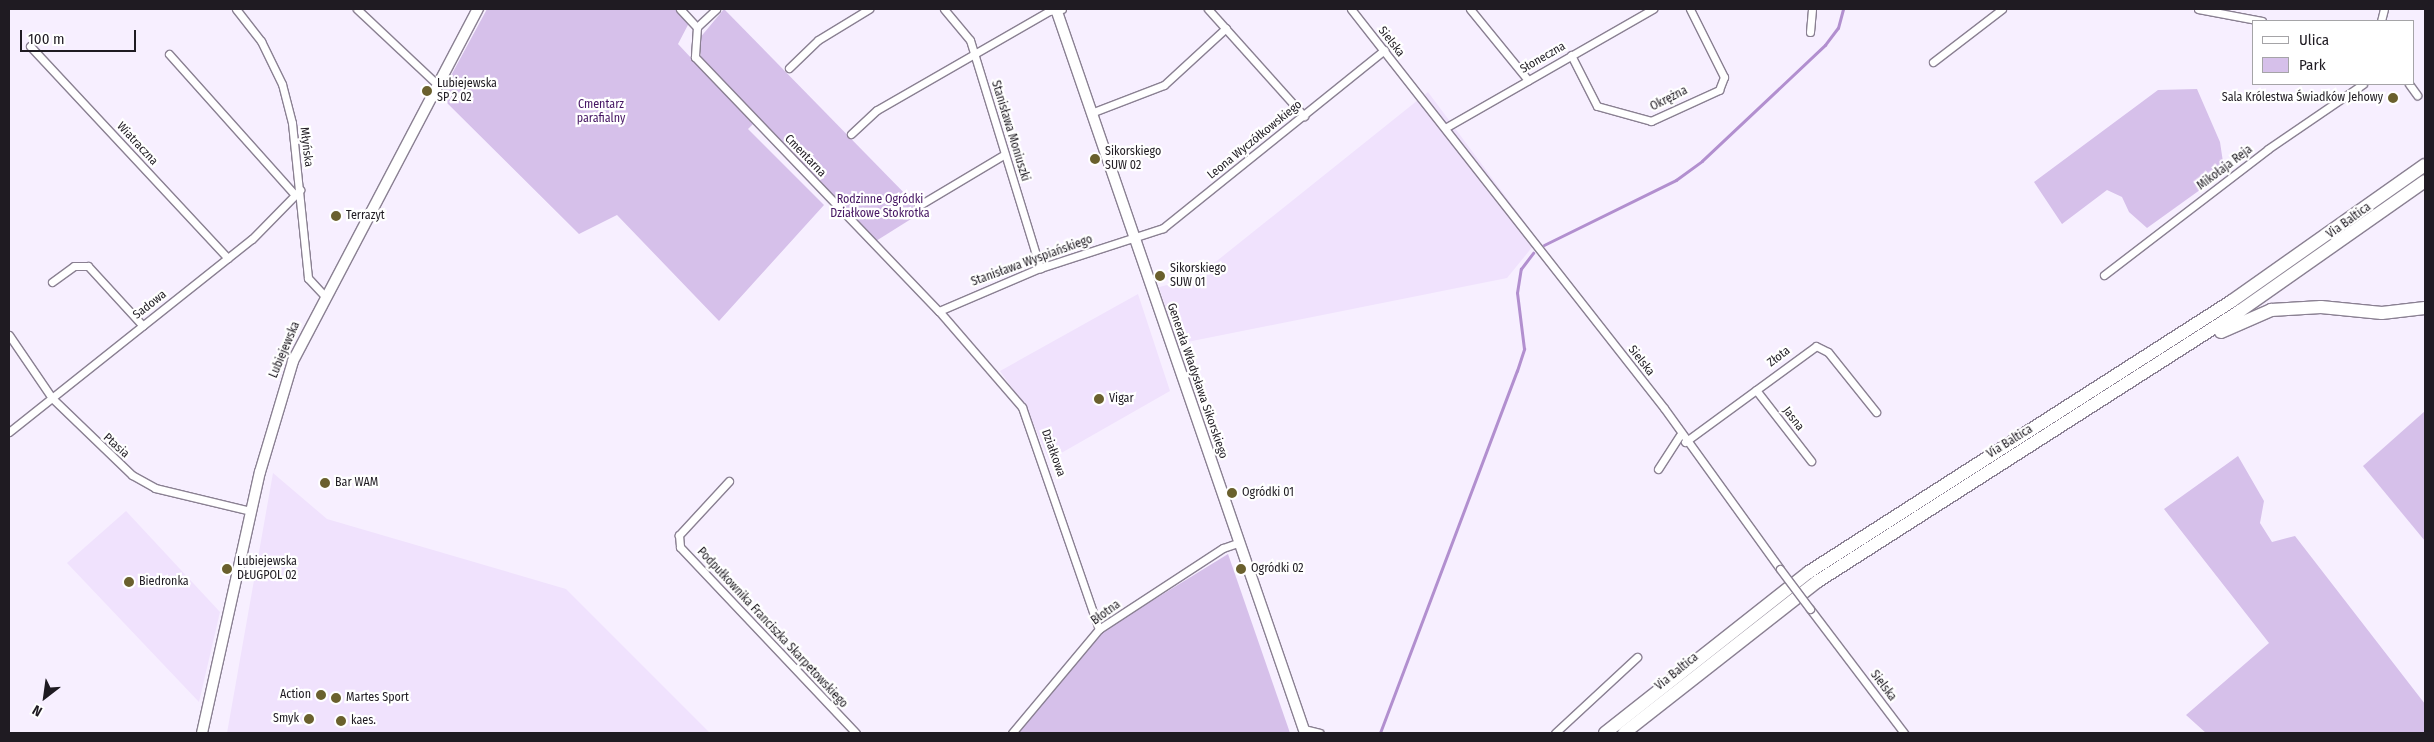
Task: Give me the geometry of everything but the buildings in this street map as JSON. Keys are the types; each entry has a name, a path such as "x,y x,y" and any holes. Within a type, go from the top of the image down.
{"highway":[{"name":"Via Baltica","path":"1605,733 1707,648 1832,556 2232,301 2425,165"},
{"name":"Via Baltica","path":"1624,733 1818,581 2180,350 2425,181"},
{"path":"2180,350 2271,310 2321,307 2382,313 2425,308"}],"main road":[{"name":"Lubiejewska","path":"202,733 251,510 277,405 324,295 478,9"},
{"name":"Generała Władysława Sikorskiego","path":"1058,9 1090,112 1304,731"}],"street":[{"name":"Młyńska","path":"236,9 261,41 282,84 308,278 324,295"},
{"path":"357,9 437,84"},
{"path":"680,9 697,27 716,9"},
{"path":"789,68 818,40 869,9"},
{"name":"Stanisława Moniuszki","path":"944,9 970,40 1040,268"},
{"path":"852,134 877,110 974,53 1058,9"},
{"path":"1208,9 1304,116"},
{"name":"Sielska","path":"1351,9 1445,128 1680,435 1904,733"},
{"path":"1470,9 1528,80"},
{"name":"Słoneczna","path":"1445,128 1653,9"},
{"name":"Okrężna","path":"1571,55 1598,106 1651,121 1719,90 1724,77 1690,9"},
{"path":"1810,32 1812,9"},
{"path":"1933,62 2002,9"},
{"path":"2198,9 2257,20"},
{"name":"Cmentarna","path":"697,27 695,57 939,310"},
{"path":"1090,112 1164,85 1226,28"},
{"name":"Wiatraczna","path":"30,46 228,258"},
{"name":"Leona Wyczółkowskiego","path":"1134,237 1163,228 1384,50"},
{"path":"169,54 297,192"},
{"name":"Mikołaja Reja","path":"2104,275 2268,149 2362,85"},
{"path":"2411,85 2417,95"},
{"path":"918,206 1005,154"},
{"name":"Sadowa","path":"9,432 228,258 297,192"},
{"name":"Stanisława Wyspiańskiego","path":"939,310 1040,268 1134,237"},
{"path":"52,282 74,266 88,266 143,326"},
{"name":"Działkowa","path":"939,310 1022,407 1099,629"},
{"name":"Ptasia","path":"9,335 52,398 132,475 165,491 251,510"},
{"name":"Złota","path":"1685,442 1756,390 1808,348 1820,347 1876,412"},
{"name":"Jasna","path":"1756,390 1811,461"},
{"path":"1658,469 1680,435"},
{"name":"Podpułkownika Franciszka Skarpetowskiego","path":"729,481 679,535 680,547 856,733"},
{"name":"Błotna","path":"1012,733 1099,629 1224,548 1240,542"},
{"path":"1555,733 1637,657"},
{"path":"1304,731 1320,733"}],"shaded area":[{"path":"1428,92 1538,240 1507,278 1177,344 1159,287 1188,280 1218,260"},
{"path":"1138,294 1170,391 1049,460 1027,409 1000,371"},
{"path":"273,473 327,519 566,589 710,733 227,733"},
{"path":"126,511 220,612 199,702 67,563"}],"green space":[{"name":"Cmentarz parafialny","path":"487,9 675,9 689,23 678,44 753,124 748,129 824,205 719,321 617,215 579,234 440,96"},
{"name":"Rodzinne Ogródki Działkowe Stokrotka","path":"724,9 912,201 919,214 876,241 701,58 699,39"},
{"path":"2197,89 2220,142 2223,162 2211,182 2147,228 2129,212 2122,197 2107,190 2062,224 2034,182 2158,90"},
{"path":"2425,411 2425,541 2363,466"},
{"path":"2238,456 2264,501 2260,523 2272,542 2295,536 2425,704 2425,733 2206,733 2186,715 2269,643 2164,509"},
{"path":"1228,554 1290,733 1016,733 1103,631"}],"waterway":[{"path":"1544,245 1676,180 1702,161 1825,45 1838,28 1843,9"},
{"path":"1380,733 1517,371 1524,349 1517,293 1521,269 1533,253"}],"place":[{"name":"Lubiejewska SP 2 02","path":"427,91"},
{"name":"Sala Królestwa Świadków Jehowy","path":"2393,98"},
{"name":"Sikorskiego SUW 02","path":"1095,159"},
{"name":"Terrazyt","path":"336,216"},
{"name":"Sikorskiego SUW 01","path":"1160,276"},
{"name":"Vigar","path":"1099,399"},
{"name":"Bar WAM","path":"325,483"},
{"name":"Ogródki 01","path":"1232,493"},
{"name":"Lubiejewska DŁUGPOL 02","path":"227,569"},
{"name":"Ogródki 02","path":"1241,569"},
{"name":"Biedronka","path":"129,582"},
{"name":"Action","path":"321,695"},
{"name":"Martes Sport","path":"336,698"},
{"name":"Smyk","path":"309,719"},
{"name":"kaes.","path":"341,721"}]}
